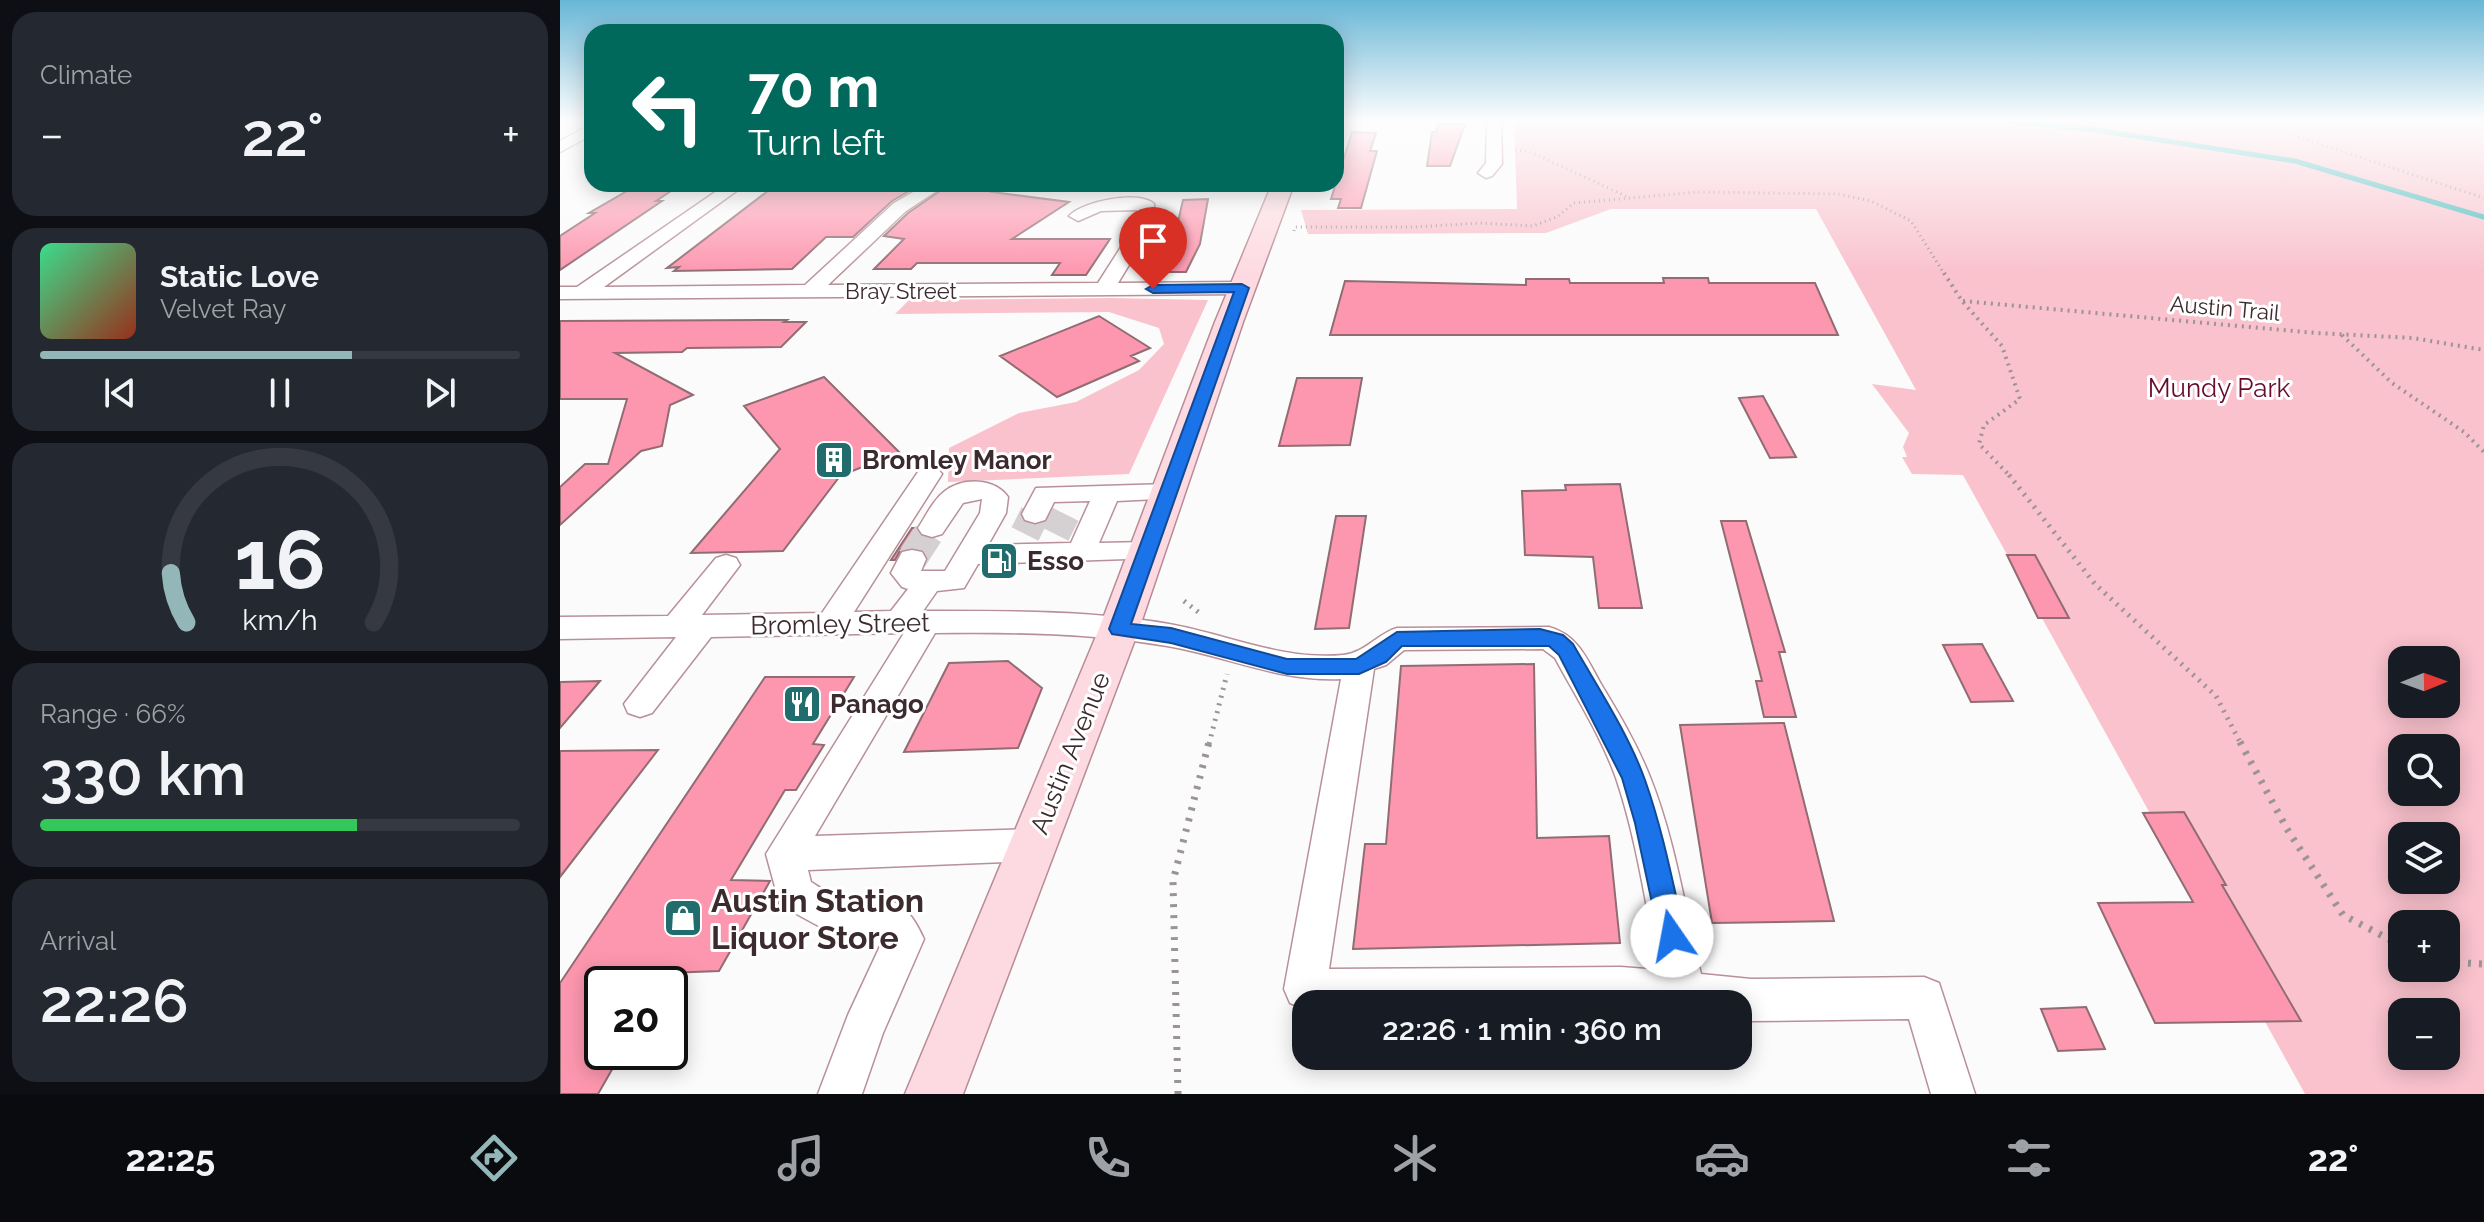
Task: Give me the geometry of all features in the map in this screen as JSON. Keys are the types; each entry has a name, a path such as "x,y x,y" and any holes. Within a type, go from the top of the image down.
{"main road":[{"name":"Austin Avenue","path":"934,1094 1119,629 1280,192"}],"street":[{"path":"583,292 727,192"},
{"path":"810,291 893,214 927,192"},
{"path":"1078,216 1097,206 1145,204 1146,222 1104,289"},
{"name":"Bray Street","path":"560,293 1242,288"},
{"path":"831,623 929,474"},
{"path":"840,1094 863,1030 904,939 887,916 826,912 794,893 785,854 913,622 921,570 954,581 971,555 1045,528 1107,494 1168,492"},
{"path":"1081,552 1107,494"},
{"path":"938,517 969,514 973,521 964,546 971,555"},
{"path":"1045,528 1081,552 1147,551"},
{"path":"640,704 726,565"},
{"name":"Bromley Street","path":"560,628 913,622 1119,629 1171,636 1287,666 1359,666"},
{"path":"1652,990 1621,987 1305,989 1359,666 1378,656 1397,639 1540,636 1562,644 1615,737 1633,778 1647,823 1683,990"},
{"path":"785,854 1033,845"},
{"path":"1752,1000 1924,998 1951,1086"}],"path":[{"path":"1571,171 1631,199"},
{"path":"2406,171 2484,198"},
{"path":"1294,230 1295,227 1414,227 1480,223 1533,226 1557,217 1574,203 1698,192 1838,194 1871,201 1911,221 1962,301 2002,346 2020,399 1984,425 1979,444 2020,487 2095,584 2216,696 2287,829 2343,915 2388,939"},
{"name":"Austin Trail","path":"1962,301 2342,335 2413,338 2484,350"},
{"path":"2342,335 2365,362 2427,410 2471,435 2484,452"},
{"path":"1178,1094 1173,881 1233,652 1229,636 1184,601"},
{"path":"2460,963 2484,964"}],"green space":[{"name":"Mundy Park","path":"1516,171 2484,171 2484,1094 2305,1094 1963,475 1912,474 1902,457 1907,457 1903,447 1909,433 1872,384 1916,390 1816,209 1611,209 1546,233 1308,234 1301,210 1517,209"},
{"path":"909,300 1208,300 1129,474 948,482 949,448 1019,413 1076,402 1139,370 1164,344 1159,328 1109,312 895,314"}],"building":[{"path":"1344,171 1371,171 1361,208 1338,208 1341,199 1331,199 1333,192 1344,192"},
{"path":"625,192 670,192 656,201 662,201 560,270 560,236 595,213 589,213"},
{"path":"766,192 907,192 892,201 853,237 826,237 792,269 674,271 679,267 667,268"},
{"path":"938,192 992,192 1069,202 1012,239 1110,239 1086,275 1052,275 1060,263 917,263 911,269 874,269 904,239 884,236 908,213"},
{"path":"1208,199 1200,244 1186,272 1149,272 1168,239 1174,239 1183,200"},
{"path":"1663,278 1708,278 1709,283 1815,283 1838,335 1330,335 1345,281 1526,285 1526,279 1569,279 1570,283 1664,283"},
{"path":"1099,316 1150,348 1131,356 1139,361 1057,397 1000,356"},
{"path":"787,320 784,322 806,322 781,347 615,353 693,395 670,405 662,446 641,451 560,525 560,487 585,464 608,464 627,399 560,399 560,321"},
{"name":"Bromley Manor","path":"824,377 899,452 840,476 783,551 691,553 780,449 744,406"},
{"path":"1297,378 1362,378 1350,445 1279,446"},
{"path":"1763,396 1796,457 1770,458 1739,398"},
{"path":"1620,484 1642,608 1599,608 1593,557 1525,555 1522,491 1566,490 1565,485"},
{"path":"1336,516 1366,516 1349,628 1315,629"},
{"path":"1721,521 1746,521 1785,652 1779,652 1796,717 1764,717 1756,681 1762,681"},
{"path":"912,528 921,537 934,540 926,552 913,547 901,549 895,560 891,560"},
{"path":"2007,555 2035,555 2069,618 2038,618"},
{"path":"1982,644 2013,701 1971,702 1943,645"},
{"path":"1008,661 1042,688 1018,748 904,752 949,663"},
{"path":"1534,664 1537,838 1609,836 1620,943 1353,949 1365,844 1386,844 1401,666"},
{"path":"765,677 854,677 813,744 824,745 796,790 785,790 731,880 770,881 719,971 688,972 688,966 584,966 584,1070 612,1070 598,1094 560,1094 560,983"},
{"path":"600,681 560,728 560,682"},
{"path":"1784,723 1834,921 1712,923 1680,725"},
{"path":"658,750 560,877 560,751"},
{"path":"2184,812 2226,885 2222,885 2301,1021 2155,1023 2098,903 2193,902 2143,813"},
{"path":"2086,1007 2105,1049 2058,1051 2041,1009"}],"waterway":[{"path":"2329,171 2484,217"}],"tunnel":[{"path":"1025,534 1035,514"},
{"path":"1055,534 1065,514"},
{"path":"912,559 932,528"}],"place":[{"name":"Bromley Manor","path":"834,460"},
{"name":"Esso","path":"999,561"},
{"name":"Panago","path":"802,704"},
{"name":"Austin Station Liquor Store","path":"683,918"}],"route":[{"path":"1153,289 1242,288 1119,629 1171,636 1287,666 1359,666 1389,649 1397,639 1540,636 1556,640 1566,650 1615,737 1633,778 1647,823 1672,936"}]}
